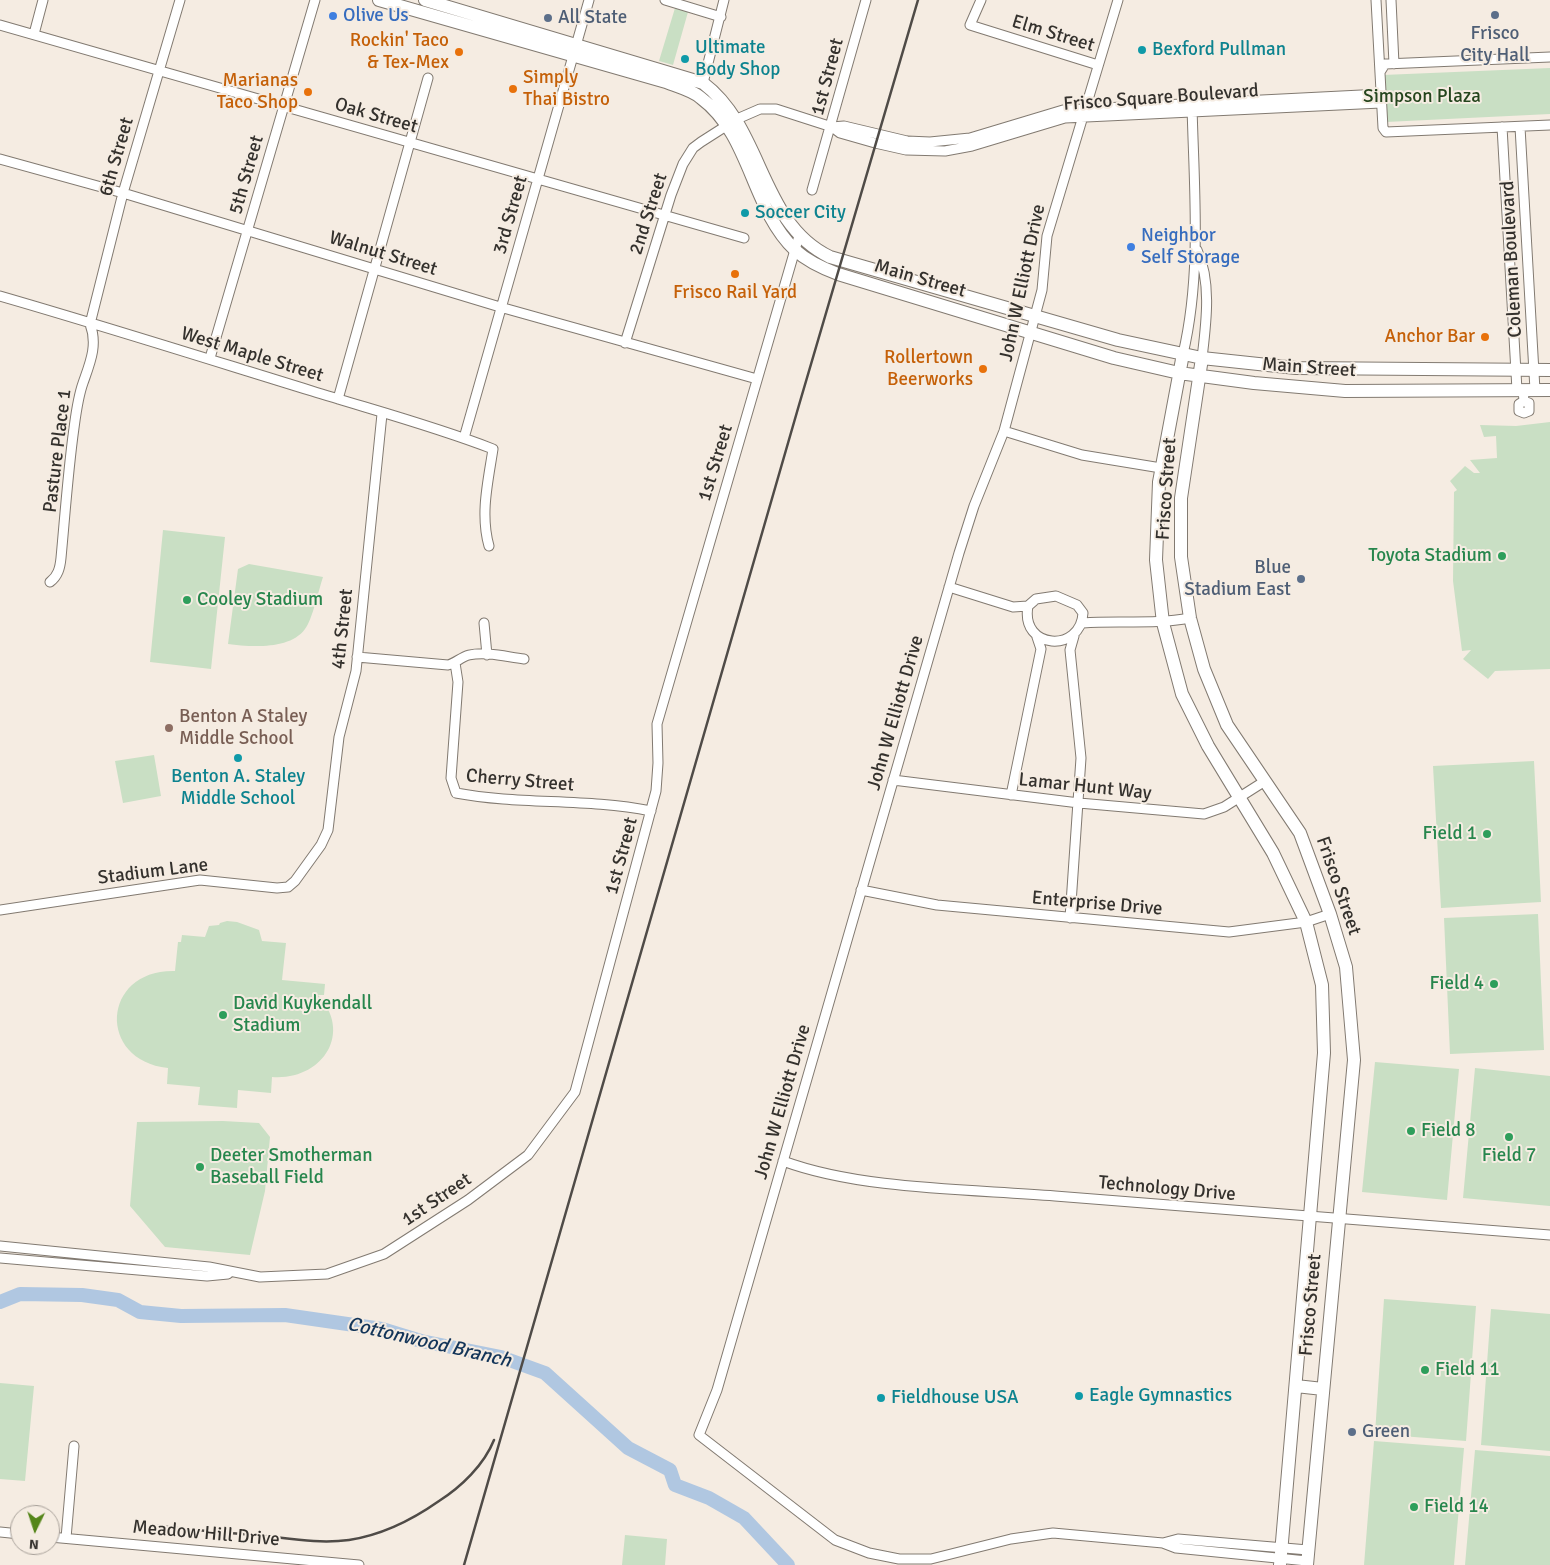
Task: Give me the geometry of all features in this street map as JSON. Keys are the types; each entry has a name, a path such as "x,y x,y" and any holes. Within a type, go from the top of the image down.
{"main road":[{"name":"Main Street","path":"379,0 703,83 720,98 774,198 799,236 830,256 1036,318 1118,340 1202,358 1296,368 1550,370"},
{"name":"Main Street","path":"425,0 686,90 704,100 732,122 736,141 778,230 795,250 816,265 838,274 1114,358 1179,373 1336,390 1525,393 1550,390"},
{"name":"Frisco Street","path":"1183,354 1161,468 1156,560 1163,623 1182,694 1208,746 1273,853 1306,922 1322,984 1324,1053 1280,1557"},
{"name":"Frisco Street","path":"1202,358 1181,498 1181,557 1190,618 1204,669 1227,725 1300,832 1330,914 1346,967 1354,1060 1307,1559"},
{"path":"1296,1386 1323,1389"}],"street":[{"path":"34,34 43,0"},
{"name":"6th Street","path":"90,324 123,193 180,0"},
{"name":"5th Street","path":"210,358 315,0"},
{"name":"3rd Street","path":"464,438 588,0"},
{"path":"665,0 721,17"},
{"path":"703,83 724,0"},
{"name":"1st Street","path":"812,190 832,126 866,0"},
{"name":"Elm Street","path":"980,0 970,25 1098,65"},
{"name":"John W Elliott Drive","path":"1118,0 1047,236 1042,290 1036,318 1004,431 974,506 949,587 717,1390 699,1435 835,1540 869,1553 899,1559 930,1558 1010,1539 1053,1533 1163,1543 1178,1539 1280,1557"},
{"path":"1376,0 1383,128 1386,132 1550,125"},
{"path":"1391,0 1394,64"},
{"name":"Oak Street","path":"0,25 744,238"},
{"path":"1380,72 1386,64 1550,57"},
{"path":"338,399 428,78"},
{"name":"Frisco Square Boulevard","path":"732,122 760,109 771,108 832,126 844,126 907,141 948,141 970,138 1064,110 1085,113 1381,99"},
{"name":"Frisco Street","path":"1183,354 1192,317 1192,292 1197,250 1192,107"},
{"name":"2nd Street","path":"625,343 665,214 683,164 693,148 732,122"},
{"name":"Coleman Boulevard","path":"1520,126 1525,185 1534,370 1525,393"},
{"name":"Coleman Boulevard","path":"1502,127 1507,186 1516,370 1525,393"},
{"name":"Walnut Street","path":"0,160 123,193 500,307 757,379"},
{"path":"1507,186 1525,185"},
{"name":"1st Street","path":"0,1246 208,1267 236,1274 260,1277 327,1274 384,1254 452,1211 528,1155 575,1092 651,811 658,764 657,724 799,236"},
{"name":"Frisco Street","path":"1197,250 1204,265 1207,322 1202,358"},
{"name":"West Maple Street","path":"0,296 210,358 382,414 438,428 493,450 484,509 485,530 489,546"},
{"name":"Pasture Place 1","path":"50,582 55,578 59,570 74,428 82,384 91,365 94,334 90,324"},
{"path":"1524,414 1519,411 1519,404 1525,393"},
{"name":"4th Street","path":"321,845 328,830 339,737 356,672 382,414"},
{"path":"1004,431 1082,455 1161,468"},
{"path":"949,587 1013,607 1028,606 1036,600 1056,596 1077,605 1084,613 1104,621"},
{"path":"1011,795 1041,649 1037,637 1029,629 1026,618 1028,606"},
{"path":"1013,607 1026,618"},
{"path":"1070,918 1081,758 1070,650 1074,636 1083,623 1084,613"},
{"path":"1083,623 1104,621 1163,623 1190,618"},
{"path":"484,623 487,655"},
{"path":"1037,637 1052,641 1074,636"},
{"path":"1062,640 1070,650"},
{"path":"1041,649 1052,641"},
{"path":"357,657 430,664 456,663 462,657 476,654 524,659"},
{"name":"Cherry Street","path":"456,663 458,682 451,778 456,792 490,798 598,802 651,811"},
{"name":"Lamar Hunt Way","path":"893,780 1079,803 1204,814 1224,807 1265,780"},
{"name":"Stadium Lane","path":"0,910 200,880 288,887 295,881 321,845"},
{"name":"Enterprise Drive","path":"861,890 937,905 1230,932 1306,922 1330,914"},
{"name":"Technology Drive","path":"783,1160 806,1169 909,1184 1310,1218 1550,1235"},
{"path":"86,1266 87,1254"},
{"name":"1st Street","path":"0,1258 207,1276 236,1274"},
{"path":"66,1538 74,1446"},
{"name":"Meadow Hill Drive","path":"60,1538 358,1565"},
{"path":"1280,1557 1307,1559"}],"green space":[{"path":"675,8 688,12 673,65 659,61"},
{"name":"Simpson Plaza","path":"1550,68 1550,114 1386,122 1383,75"},
{"name":"Toyota Stadium","path":"1550,422 1550,669 1495,671 1488,679 1463,659 1471,650 1462,651 1453,581 1454,492 1457,490 1450,481 1465,466 1474,473 1480,473 1470,460 1497,458 1496,436 1484,437 1480,425 1516,426"},
{"name":"Cooley Stadium","path":"163,530 225,537 211,669 150,662"},
{"path":"249,564 323,577 308,625 298,636 290,641 269,646 228,644 238,569"},
{"path":"154,755 161,796 123,803 115,761"},
{"name":"Field 1","path":"1534,761 1541,902 1441,908 1433,766"},
{"name":"Field 4","path":"1538,914 1544,1050 1450,1054 1444,918"},
{"name":"David Kuykendall Stadium","path":"227,921 237,922 259,930 262,941 286,943 282,980 325,984 324,995 318,995 328,1010 333,1025 332,1039 327,1052 318,1063 305,1071 290,1076 272,1077 271,1093 238,1090 237,1108 198,1105 200,1087 167,1084 168,1068 145,1061 128,1049 119,1033 117,1016 122,999 133,984 151,974 175,971 178,942 181,942 182,935 205,937 209,926 219,925"},
{"name":"Field 8","path":"1375,1062 1459,1069 1447,1200 1362,1192"},
{"name":"Field 7","path":"1475,1068 1550,1076 1550,1206 1463,1198"},
{"name":"Deeter Smotherman Baseball Field","path":"223,1121 259,1123 270,1137 265,1191 250,1255 165,1247 130,1206 137,1122"},
{"name":"Field 11","path":"1384,1299 1476,1306 1466,1441 1375,1434"},
{"path":"1491,1309 1550,1314 1550,1451 1481,1445"},
{"path":"0,1383 34,1386 25,1481 0,1479"},
{"name":"Field 14","path":"1374,1441 1464,1448 1454,1565 1364,1565"},
{"path":"1475,1450 1550,1456 1550,1565 1465,1565"},
{"path":"625,1535 667,1539 665,1565 622,1565"}],"waterway":[{"name":"Cottonwood Branch","path":"0,1302 20,1294 82,1295 118,1300 140,1312 181,1316 285,1315 382,1329 421,1341 501,1357 545,1373 628,1448 670,1470 675,1485 709,1498 744,1518 788,1565"}],"railway":[{"path":"464,1565 918,0"},
{"path":"158,1526 296,1540 338,1541 361,1538 407,1520 447,1495 478,1467 494,1440"}],"place":[{"name":"Frisco City Hall","path":"1495,15"},
{"name":"Olive Us","path":"333,16"},
{"name":"All State","path":"548,18"},
{"name":"Bexford Pullman","path":"1142,50"},
{"name":"Rockin' Taco & Tex-Mex","path":"459,52"},
{"name":"Ultimate Body Shop","path":"685,59"},
{"name":"Simply Thai Bistro","path":"513,89"},
{"name":"Marianas Taco Shop","path":"308,92"},
{"name":"Soccer City","path":"745,213"},
{"name":"Neighbor Self Storage","path":"1131,247"},
{"name":"Frisco Rail Yard","path":"735,274"},
{"name":"Anchor Bar","path":"1485,337"},
{"name":"Rollertown Beerworks","path":"983,369"},
{"name":"Toyota Stadium","path":"1502,556"},
{"name":"Blue Stadium East","path":"1301,579"},
{"name":"Cooley Stadium","path":"187,600"},
{"name":"Benton A Staley Middle School","path":"169,728"},
{"name":"Benton A. Staley Middle School","path":"238,758"},
{"name":"Field 1","path":"1487,834"},
{"name":"Field 4","path":"1494,984"},
{"name":"David Kuykendall Stadium","path":"223,1015"},
{"name":"Field 8","path":"1411,1131"},
{"name":"Field 7","path":"1509,1137"},
{"name":"Deeter Smotherman Baseball Field","path":"200,1167"},
{"name":"Field 11","path":"1425,1370"},
{"name":"Eagle Gymnastics","path":"1079,1396"},
{"name":"Fieldhouse USA","path":"881,1398"},
{"name":"Green","path":"1352,1432"},
{"name":"Field 14","path":"1414,1507"}]}
